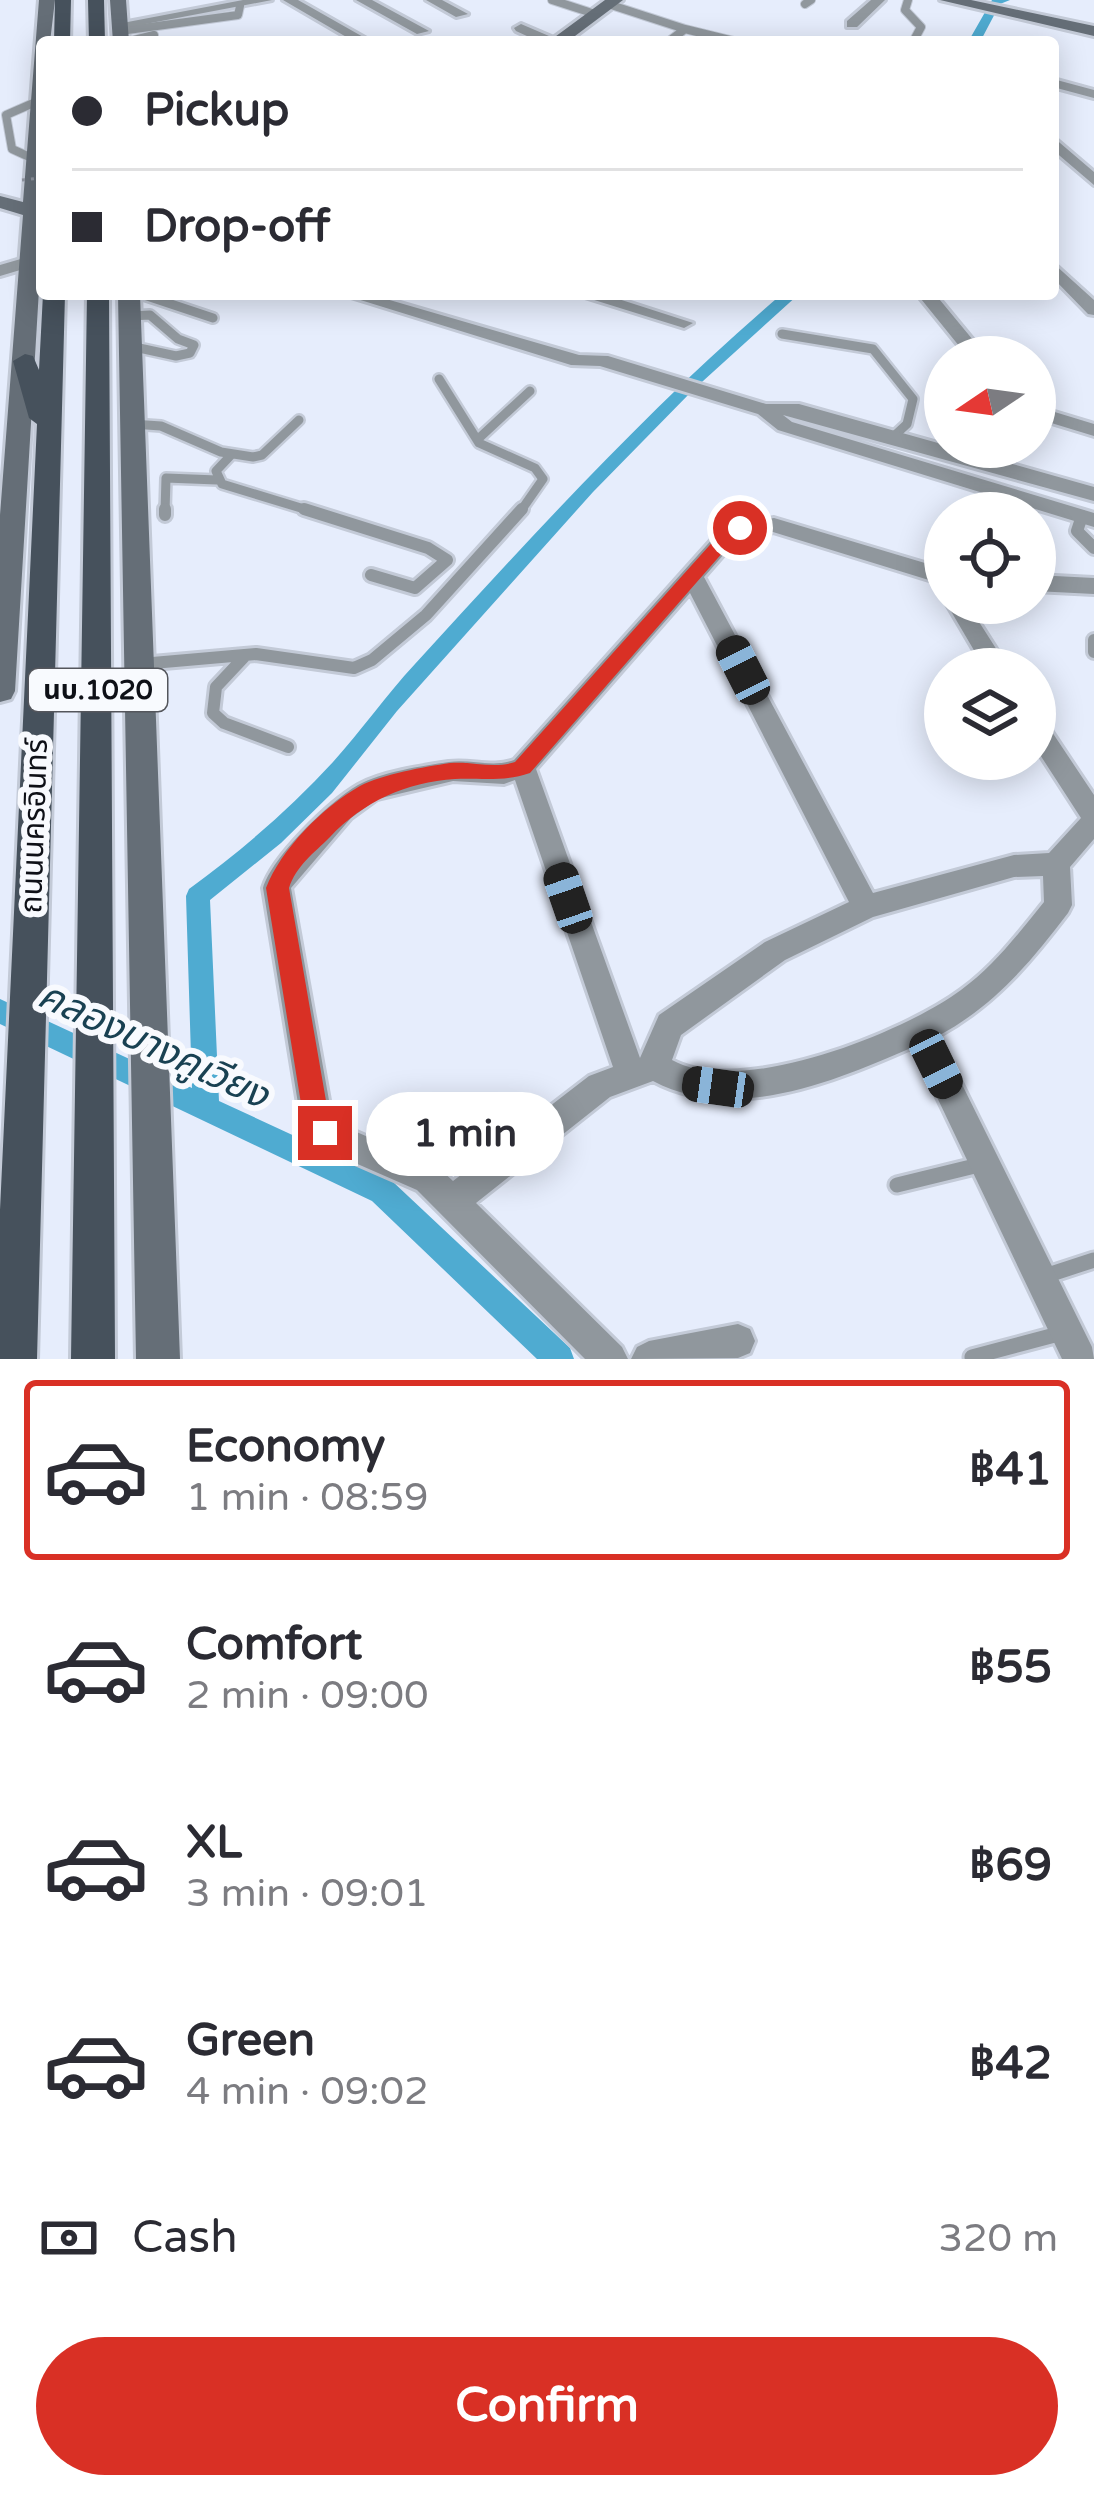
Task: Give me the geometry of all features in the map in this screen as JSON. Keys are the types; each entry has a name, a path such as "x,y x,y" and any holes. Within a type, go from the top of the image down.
{"main road":[{"name":"นบ.1020","path":"43,36 47,0"},
{"path":"62,36 63,0"},
{"path":"95,0 97,36"},
{"path":"118,0 122,35"},
{"path":"954,1 1094,31"},
{"path":"563,36 606,6"},
{"name":"นบ.1020","path":"0,692 36,195"},
{"path":"0,202 34,212"},
{"name":"ถนนนครอินทร์","path":"15,1359 54,300"},
{"name":"ถนนนครอินทร์","path":"93,1359 98,300"},
{"name":"นบ.1020","path":"138,305 132,424 158,1359"},
{"path":"97,363 138,305"},
{"path":"25,362 49,447"}],"street":[{"path":"122,35 215,5 266,0"},
{"path":"289,0 354,36"},
{"path":"362,0 422,32"},
{"path":"432,0 461,14"},
{"path":"852,24 879,0"},
{"path":"521,28 540,36"},
{"path":"1059,85 1094,94"},
{"path":"1059,148 1094,180"},
{"path":"0,271 31,261"},
{"path":"1059,274 1094,310"},
{"path":"376,300 471,322"},
{"path":"418,300 578,361 601,360 765,410 785,426 889,445 1038,490 1088,518"},
{"path":"605,300 684,323"},
{"path":"931,300 961,336"},
{"path":"1056,418 1094,430"},
{"path":"1038,490 1094,494"},
{"path":"610,1359 428,1180 325,1133 317,1122 278,888 285,868 369,791 453,771 504,774 523,767 732,531 774,525 924,574"},
{"path":"692,576 866,907"},
{"path":"1056,585 1094,586"},
{"path":"643,1069 670,1025 775,951 866,907 1014,866 1056,864 1090,830 1056,766"},
{"path":"523,767 643,1069"},
{"path":"453,1201 600,1086 643,1069 718,1087 752,1083 813,1070 920,1031 970,1001 1011,963 1058,905 1056,864"},
{"path":"920,1031 1074,1345"},
{"path":"649,1359 738,1341"}],"lane":[{"path":"552,0 606,6 714,36"},
{"path":"908,0 905,10 921,28 916,36"},
{"path":"122,35 218,20 238,15 240,6"},
{"path":"676,36 685,29"},
{"path":"122,35 167,34"},
{"path":"36,102 16,107 6,116 12,149 36,167"},
{"path":"138,305 178,339 194,345 190,353 176,356 138,305"},
{"path":"138,305 213,318"},
{"path":"782,334 873,350 913,399 907,424 889,445"},
{"path":"140,664 246,655 357,668 378,658 426,614 492,546 542,484 542,474 535,468 477,440 439,379"},
{"path":"477,440 530,391"},
{"path":"132,424 161,426 232,454 262,455 299,420"},
{"path":"217,480 217,471 232,454"},
{"path":"165,515 166,478 217,480 428,548 447,560 416,588 371,575"},
{"path":"1088,518 1077,531 1094,548"},
{"path":"1094,640 1094,652"},
{"path":"246,655 216,687 213,713 224,723 288,748"},
{"path":"897,1185 985,1163"},
{"path":"1041,1277 1094,1260"},
{"path":"971,1357 1074,1345"}],"path":[{"path":"22,180 36,171"}],"waterway":[{"path":"977,36 996,2 1004,0"},
{"path":"206,1108 198,896 324,786 389,705 587,488 686,388 784,300"},
{"name":"คลองบางคูเวียง","path":"0,1011 206,1108"},
{"name":"คลองบางคูเวียง","path":"206,1108 382,1191 559,1359"}],"route":[{"path":"325,1133 317,1122 278,888 285,868 369,791 453,771 504,774 523,767 732,531 740,528"}]}
